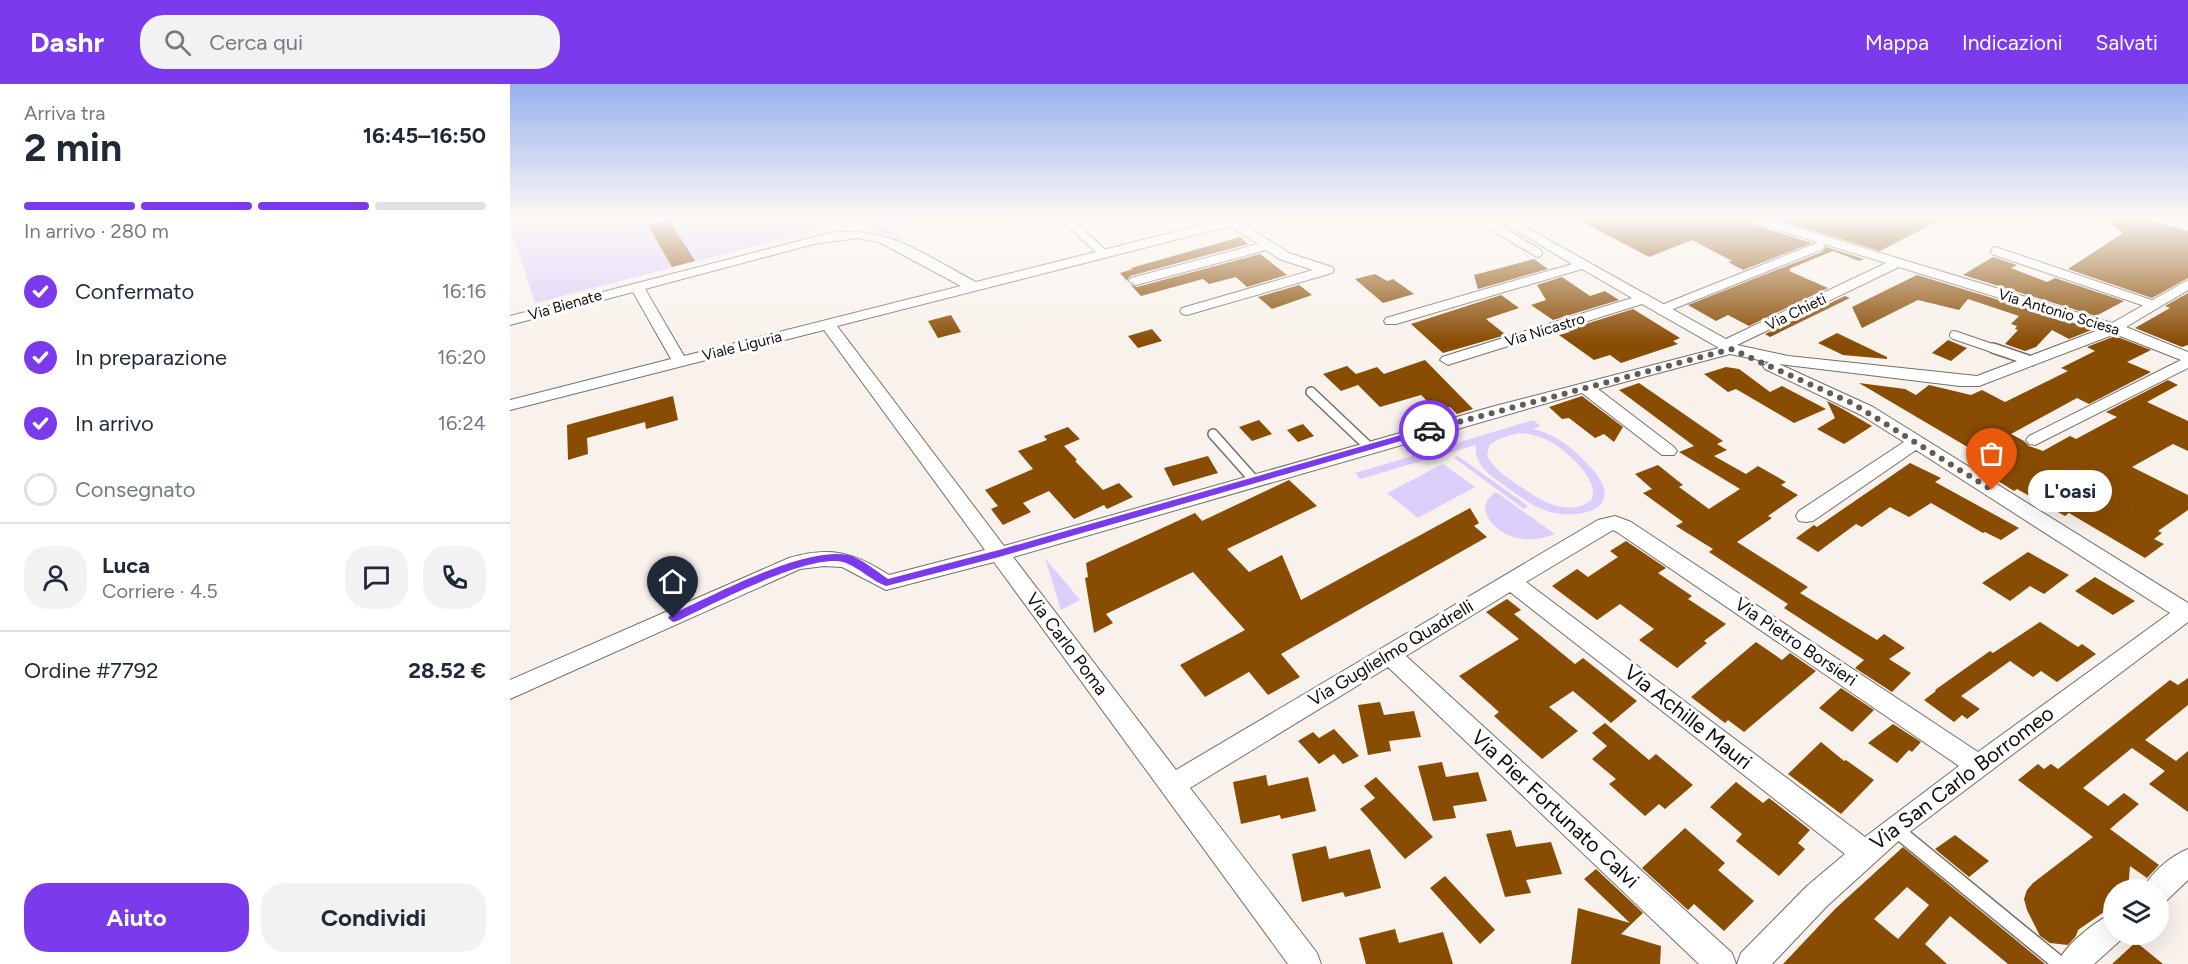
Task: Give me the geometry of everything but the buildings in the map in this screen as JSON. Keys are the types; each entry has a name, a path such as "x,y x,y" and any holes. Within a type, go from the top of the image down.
{"street":[{"name":"Via Bienate","path":"510,321 737,260"},
{"name":"Via Bienate","path":"924,260 974,287"},
{"path":"974,287 1080,260"},
{"path":"1136,281 1214,260"},
{"path":"1187,311 1327,270 1294,260"},
{"path":"1574,260 1728,347 1832,393 1916,442 2187,613"},
{"name":"Via Antonio Sciesa","path":"1890,260 2114,328 2188,357"},
{"name":"Via Chieti","path":"510,690 796,563 833,557 848,559 886,583 999,554 1369,447 1728,347 1898,262"},
{"path":"1390,321 1583,265"},
{"path":"1728,347 1788,361 1973,382 2114,328 2188,284"},
{"path":"637,287 680,362"},
{"name":"Viale Liguria","path":"510,405 974,287"},
{"name":"Via Nicastro","path":"1448,360 1642,299"},
{"name":"Via Carlo Poma","path":"827,324 1306,964"},
{"path":"2035,441 2188,362"},
{"path":"1831,366 1825,372 1823,380 1832,393"},
{"path":"1584,387 1668,451"},
{"path":"1806,516 1916,442"},
{"name":"Via Guglielmo Quadrelli","path":"1172,785 1511,581 1612,523"},
{"name":"Via Pietro Borsieri","path":"1612,523 1624,527 1978,765"},
{"name":"Via Achille Mauri","path":"1511,581 1864,852"},
{"name":"Via San Carlo Borromeo","path":"1752,964 1817,896 1864,852 1978,765 2187,613"},
{"name":"Via Pier Fortunato Calvi","path":"1389,654 1720,964"},
{"path":"2169,879 2188,862"},
{"path":"2072,964 2103,937"}],"lane":[{"path":"1660,309 1785,260"},
{"path":"2022,260 2154,305"},
{"path":"1954,335 2031,361"},
{"path":"1311,392 1369,447"},
{"path":"1213,434 1254,480"},
{"path":"1894,828 2060,964"}],"shaded area":[{"path":"521,260 701,260 535,303"},
{"path":"1534,420 1540,426 1533,429 1559,440 1587,463 1602,483 1605,494 1602,502 1596,508 1586,512 1562,514 1543,510 1525,500 1487,472 1477,458 1476,445 1360,479 1355,473","holes":["1523,433 1551,442 1573,459 1592,484 1591,500 1572,508 1553,505 1526,490 1497,469 1487,455 1490,444 1501,438"]},
{"path":"1458,456 1528,506 1524,509 1454,458"},
{"path":"1443,464 1475,487 1418,518 1387,493"},
{"path":"1496,492 1555,534 1527,539 1509,536 1489,520 1486,513 1485,505"},
{"path":"1045,558 1080,600 1061,610"}],"way so far":[{"path":"1429,430 1731,349 1832,393 1867,411 1992,490"}],"place":[{"name":"L'oasi","path":"1992,490"}],"route":[{"path":"673,618 796,563 833,557 848,559 886,583 999,554 1429,430"}]}
